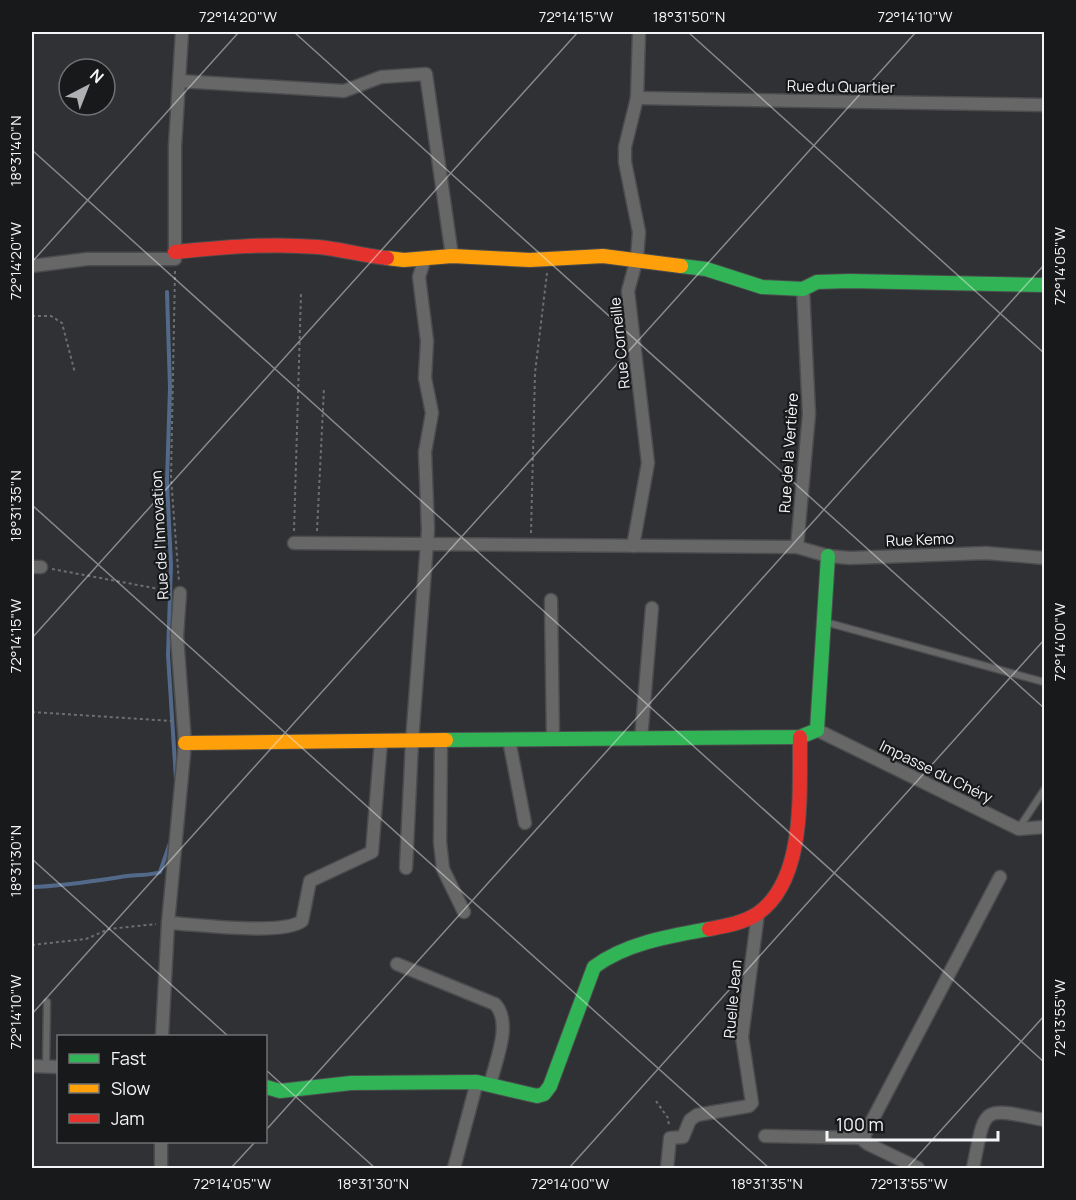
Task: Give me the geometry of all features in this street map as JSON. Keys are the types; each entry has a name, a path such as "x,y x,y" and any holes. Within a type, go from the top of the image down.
{"street":[{"path":"175,256 175,146 182,32"},
{"name":"Rue Corneille","path":"633,546 648,463 628,291 637,258 639,232 625,162 625,147 637,98 639,32"},
{"path":"179,81 344,91 381,77 426,74 452,256"},
{"name":"Rue du Quartier","path":"637,98 1044,105"},
{"path":"32,266 87,259 175,256 248,244 282,244 321,247 358,256 404,260 452,256 549,259 603,256 637,258 706,269 762,287 803,289 817,282 850,281 1044,285"},
{"path":"406,868 428,508 424,452 432,412 425,378 427,341 419,277 425,258"},
{"name":"Rue de la Vertière","path":"797,547 809,414 803,289"},
{"name":"Rue Kemo","path":"294,543 797,547 828,556 986,553 1044,558"},
{"path":"185,742 800,738 817,730 828,556"},
{"name":"Rue de l'Innovation","path":"162,1035 168,923 185,742 177,636 180,593"},
{"path":"551,600 553,740"},
{"path":"641,739 652,608"},
{"name":"Impasse du Chéry","path":"817,730 1018,829"},
{"path":"267,1087 280,1090 351,1083 483,1084 537,1096 544,1094 550,1086 594,967 630,949 672,935 734,923 758,913 774,896 784,879 794,849 800,738"},
{"path":"508,740 525,823"},
{"path":"168,923 262,928 294,926 302,921 310,881 372,852 381,741"},
{"path":"441,741 440,842 443,869 464,912"},
{"path":"1018,829 1044,827"},
{"path":"866,1141 1000,877"},
{"name":"Ruelle Jean","path":"670,1138 683,1137 690,1120 697,1115 749,1106 752,1103 742,1036 758,913"},
{"path":"397,964 495,1004 504,1023 454,1168"},
{"path":"32,1066 52,1066"},
{"path":"973,1168 982,1122 989,1115 999,1111 1044,1120"},
{"path":"765,1136 866,1141 918,1168"},
{"path":"667,1168 670,1138"},
{"path":"161,1143 161,1168"}],"lane":[{"path":"824,622 1044,682"},
{"path":"1018,829 1044,790"},
{"path":"47,1002 52,1066"}],"path":[{"name":"Rue de l'Innovation","path":"175,256 171,478 180,593"},
{"path":"531,545 535,373 549,259"},
{"path":"294,543 302,294"},
{"path":"32,316 51,316 62,322 75,373"},
{"path":"317,543 324,388"},
{"path":"36,567 180,593"},
{"path":"32,712 175,721"},
{"path":"32,945 86,939 108,929 168,923"},
{"path":"656,1101 668,1118 670,1138"}],"waterway":[{"path":"167,292 170,388 167,481 171,565 168,655 176,779"},
{"path":"32,887 160,872 170,843"}],"traffic: fast":[{"path":"681,266 706,269 762,287 803,289 817,282 850,281 1044,285"},
{"path":"446,740 800,737 817,730 828,556"},
{"path":"267,1087 280,1091 351,1083 477,1082 537,1096 544,1094 550,1086 594,967 634,946 709,929"}],"traffic: slow":[{"path":"387,258 404,260 452,256 530,260 603,256 681,266"},
{"path":"185,743 446,740"}],"traffic: jam":[{"path":"175,252 282,245 327,248 387,258"},
{"path":"709,929 740,922 757,914 773,899 785,879 797,833 800,737"}]}
